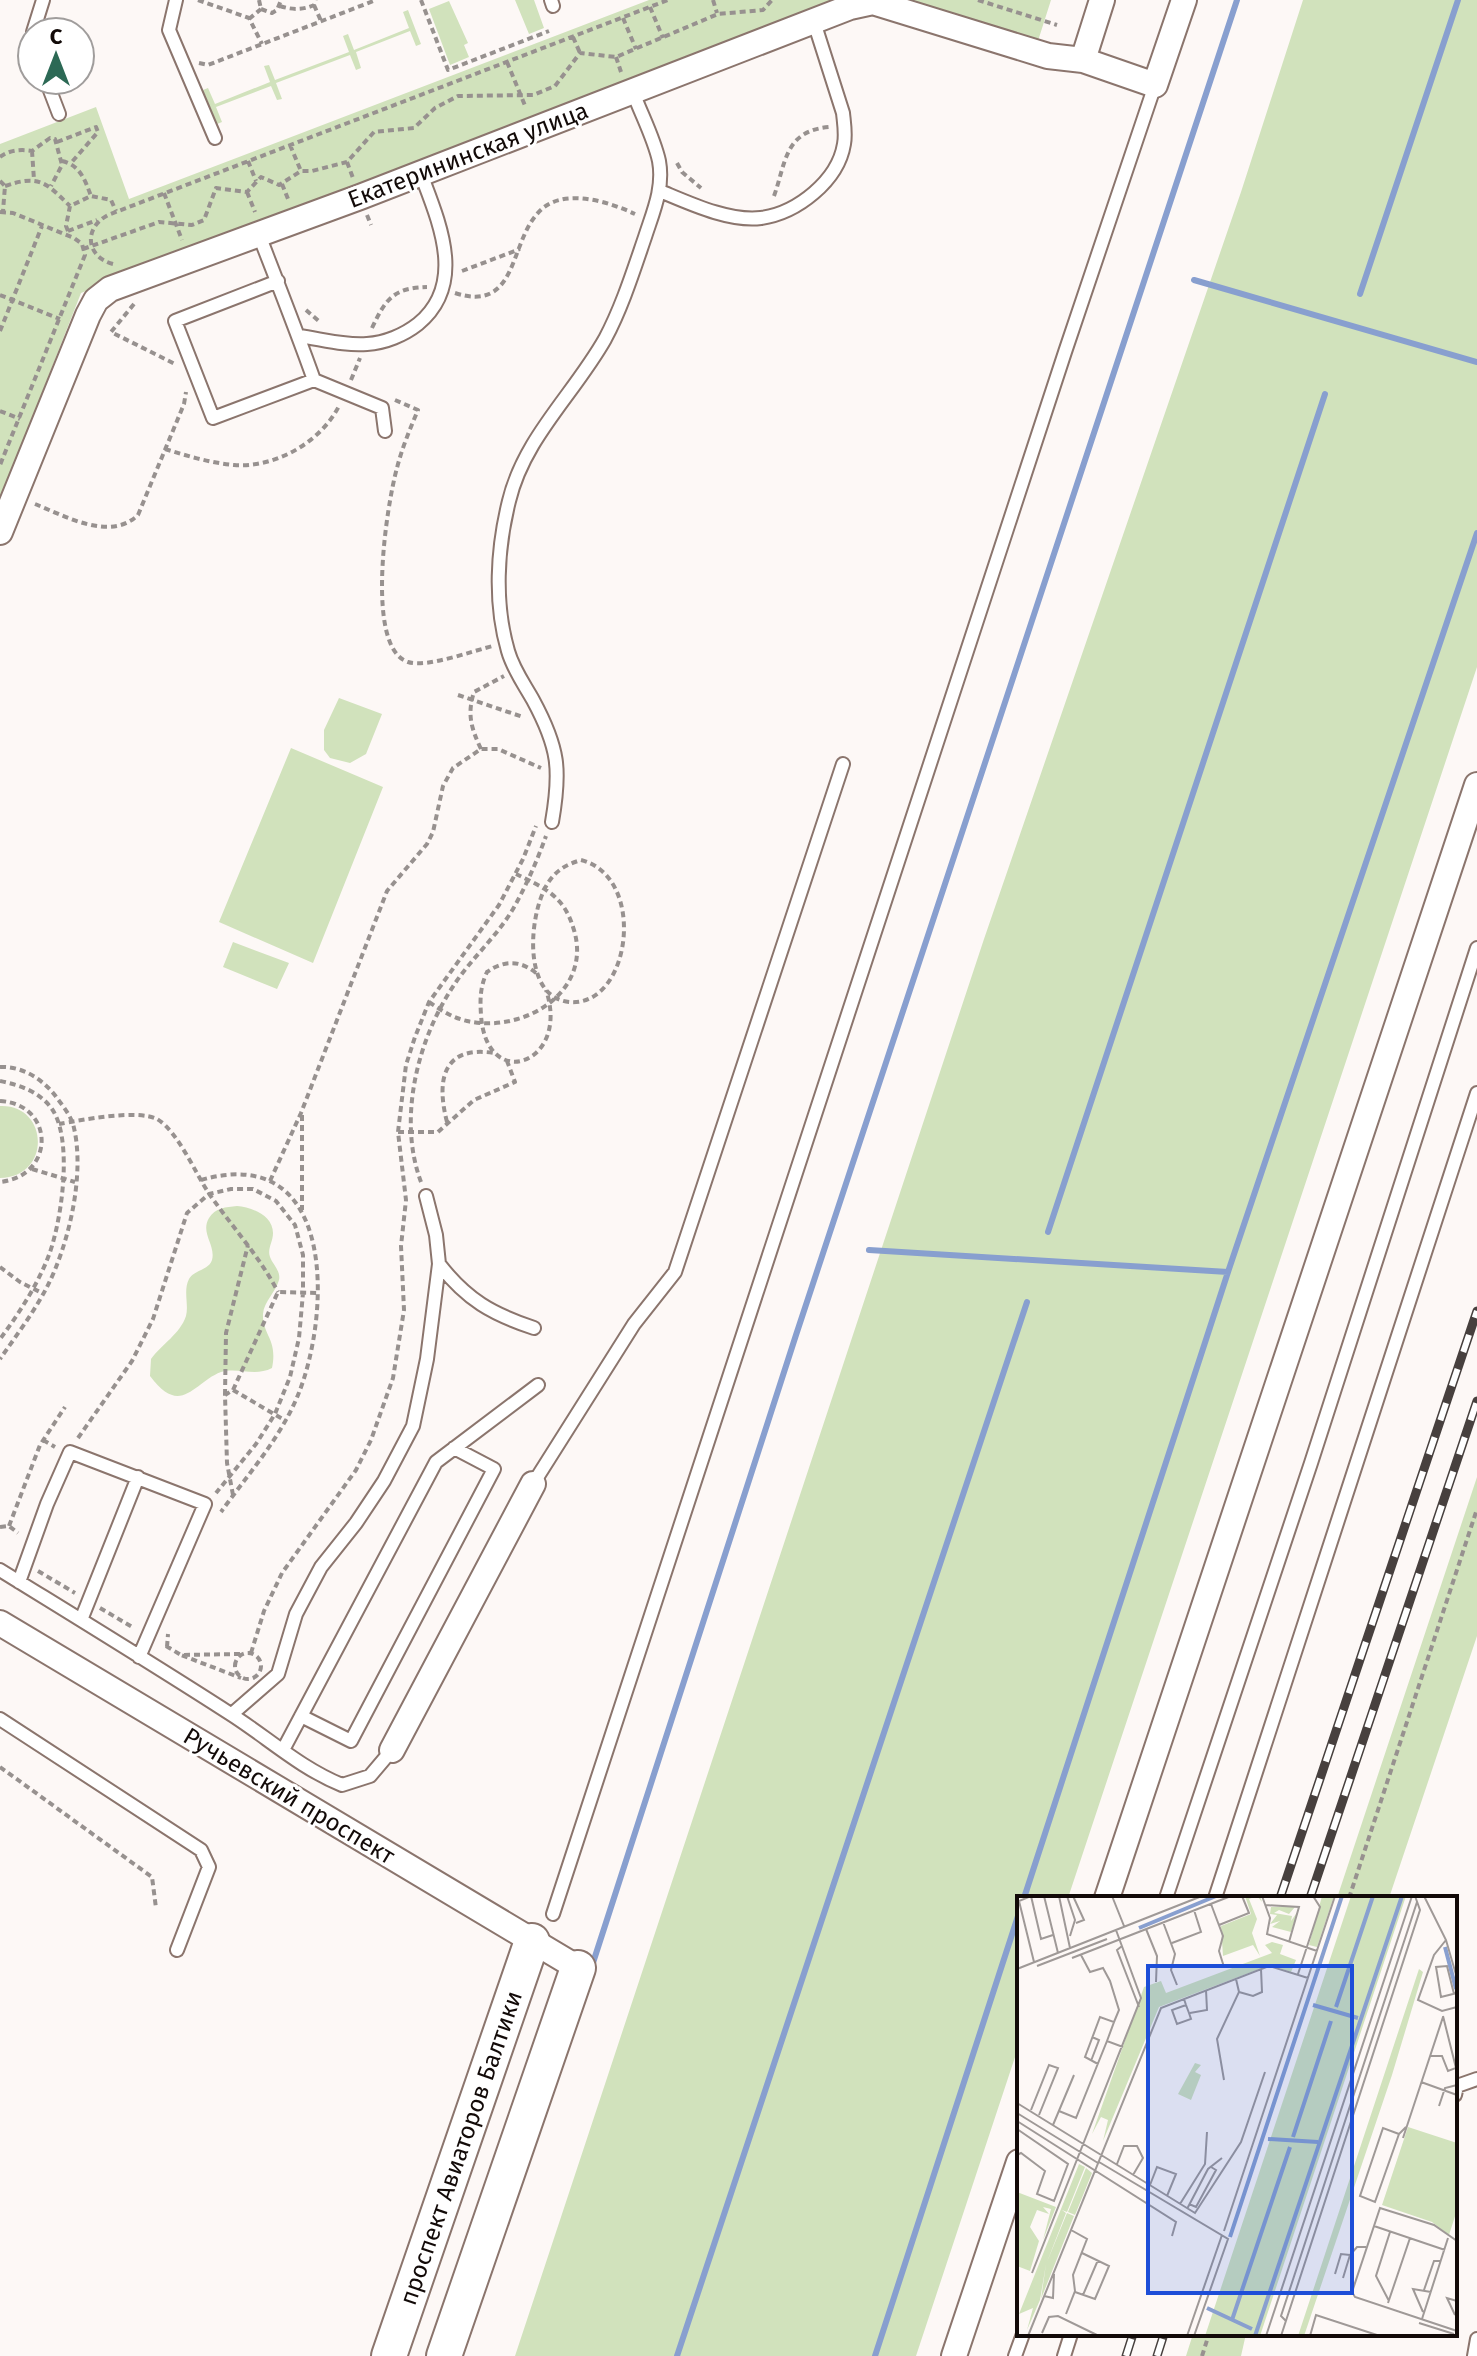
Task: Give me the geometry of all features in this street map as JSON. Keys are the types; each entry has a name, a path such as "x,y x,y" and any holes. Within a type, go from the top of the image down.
{"street":[{"path":"1083,60 1102,0"},
{"path":"1155,85 1184,0"},
{"name":"Екатерининская улица","path":"0,532 96,300 110,289 257,224 421,174 627,82 873,2 1048,56 1083,60 1155,85"},
{"path":"1108,1896 1477,785"},
{"path":"392,1750 533,1484"},
{"name":"Ручьевский проспект","path":"0,1623 578,1968"},
{"name":"проспект Авиаторов Балтики","path":"389,2356 532,1941"},
{"path":"444,2356 578,1968"},
{"path":"954,2356 1017,2168"}],"lane":[{"path":"176,0 169,30 215,138"},
{"path":"660,191 714,212 759,218 798,205 822,186 837,164 844,146 845,128 814,22"},
{"path":"552,822 559,771 556,754 534,701 508,653 501,619 499,572 503,528 510,496 532,447 604,340 633,275 660,191 659,160 627,82"},
{"path":"553,1914 1155,85"},
{"path":"52,96 59,114"},
{"path":"299,336 348,344 381,342 402,335 429,314 446,276 446,258 442,235 421,174"},
{"path":"257,224 314,380"},
{"path":"278,281 175,321 213,418 314,380 382,408 385,431"},
{"path":"533,1484 634,1324 675,1272 843,764"},
{"path":"1167,1896 1311,1463 1477,948"},
{"path":"1216,1896 1477,1093"},
{"path":"232,1714 278,1674 296,1614 321,1567 384,1481 413,1426 427,1359 439,1264 436,1235 426,1196"},
{"path":"439,1264 473,1300 499,1316 534,1328"},
{"path":"283,1750 436,1462 538,1385"},
{"path":"301,1716 351,1741 494,1469 454,1448"},
{"path":"19,1582 47,1504 70,1452 205,1504 139,1657"},
{"path":"81,1620 138,1477"},
{"path":"0,1570 232,1714 304,1767 342,1785 370,1776 392,1750"},
{"path":"0,1719 201,1850 209,1867 177,1950"},
{"path":"1457,2089 1477,2079"},
{"path":"1015,2356 1022,2336"},
{"path":"1064,2356 1070,2336"},
{"path":"1474,2356 1477,2339"}],"path":[{"path":"198,0 249,19 262,44"},
{"path":"259,0 261,9"},
{"path":"195,62 208,65 376,0"},
{"path":"421,0 448,70 549,31"},
{"path":"65,232 668,0"},
{"path":"713,0 718,14"},
{"path":"580,53 616,57 718,14 763,10 772,0"},
{"path":"978,0 1057,25"},
{"path":"261,9 272,13 281,3 292,9 315,3 321,21"},
{"path":"650,7 663,38"},
{"path":"249,19 261,9"},
{"path":"623,18 636,49"},
{"path":"573,37 580,53"},
{"path":"282,184 301,171 347,162 374,132 414,128 435,108 458,96 533,95 555,86 580,53"},
{"path":"616,57 627,82"},
{"path":"507,62 526,108"},
{"path":"453,83 458,96"},
{"path":"57,142 96,127 98,132 71,163"},
{"path":"766,199 775,196 782,163 790,147 802,136 812,129 845,128"},
{"path":"0,157 22,149 32,151 50,138 57,142 62,161 60,172 51,186"},
{"path":"290,145 301,171"},
{"path":"32,151 34,181"},
{"path":"673,156 682,172 705,190"},
{"path":"62,161 71,163 84,177 91,196"},
{"path":"248,161 256,182"},
{"path":"83,249 159,222 192,225 204,220 216,188 211,175"},
{"path":"247,192 261,177 282,184 288,199"},
{"path":"0,181 5,186"},
{"path":"5,186 34,181 51,186 70,206"},
{"path":"0,465 85,255 82,244 65,232 2,211 5,186"},
{"path":"216,188 247,192"},
{"path":"247,192 257,224"},
{"path":"164,193 182,240"},
{"path":"70,206 91,196 111,200 117,211"},
{"path":"639,216 641,205"},
{"path":"65,232 70,206"},
{"path":"100,219 90,233 91,246 105,262 122,263"},
{"path":"0,331 42,225"},
{"path":"0,295 60,319"},
{"path":"298,298 318,321 326,325"},
{"path":"138,299 111,332 173,362 183,373"},
{"path":"24,500 92,526 129,524 138,515 184,404 187,385"},
{"path":"382,408 388,398 418,410 396,469 384,534 384,616 391,647 407,662 421,663 495,646"},
{"path":"0,411 31,423"},
{"path":"492,633 499,656"},
{"path":"481,749 472,729 469,710 474,692 506,675 502,667"},
{"path":"458,695 523,717 517,703"},
{"path":"269,1181 301,1113 387,891 427,844 433,832 443,786 453,768 481,749 498,749 541,768"},
{"path":"539,761 541,780"},
{"path":"251,1653 264,1611 282,1573 356,1470 371,1440 393,1378 404,1310 401,1246 406,1200 398,1132 406,1065 429,1002 499,905 534,835 539,814"},
{"path":"426,1196 416,1169 411,1117 418,1066 426,1039 455,983 512,911 552,822"},
{"path":"538,975 518,963 507,962 487,972 480,995 482,1023 486,1040 494,1053 507,1061 533,1057 543,1049 549,1027 551,1003 534,961 533,931 544,890 557,872 568,864 581,860 596,864 614,884 622,908 623,938 619,961 605,988 594,997 568,1002 556,998 546,989"},
{"path":"429,1002 465,1021 482,1023 522,1019 551,1003 568,982 579,947 566,910 559,900 516,874"},
{"path":"447,1122 446,1069 453,1059 470,1051 494,1053"},
{"path":"398,1132 438,1132 474,1100 515,1082 507,1061"},
{"path":"0,1067 24,1072 47,1084 73,1122 76,1140 70,1224 56,1268 44,1294 0,1359"},
{"path":"0,1081 33,1090 52,1109 62,1136 63,1177 59,1219 48,1258 0,1339"},
{"path":"0,1101 25,1108 39,1126 42,1148 31,1169 22,1176 0,1182"},
{"path":"301,1113 302,1212"},
{"path":"59,1124 143,1115 158,1120 170,1130 209,1194 267,1271 278,1292"},
{"path":"31,1169 75,1182"},
{"path":"201,1180 243,1174 269,1181 296,1200 316,1253 318,1293 310,1361 286,1421 216,1520"},
{"path":"70,1452 132,1361 153,1319 187,1213 209,1194 231,1189 253,1189 276,1201 295,1225 303,1255 299,1338 290,1377 275,1414 256,1444 205,1504"},
{"path":"233,1495 229,1477 225,1395 226,1333 248,1245"},
{"path":"0,1267 44,1294"},
{"path":"278,1292 318,1293"},
{"path":"225,1395 233,1390 278,1292"},
{"path":"233,1390 286,1421"},
{"path":"9,1526 40,1445 65,1407"},
{"path":"1350,1896 1477,1509"},
{"path":"0,1527 15,1529 20,1540"},
{"path":"167,1647 170,1624"},
{"path":"251,1653 260,1660 260,1671 252,1679 241,1678 181,1655 240,1654 251,1653"},
{"path":"240,1654 234,1663 241,1678"},
{"path":"0,1767 152,1877 156,1908"},
{"path":"1202,2356 1208,2336"}],"green space":[{"path":"515,0 534,0 544,28 529,34"},
{"path":"649,0 848,0 81,293 0,500 0,144 96,107 129,199"},
{"path":"898,0 1051,0 1037,44"},
{"path":"1303,0 1477,0 1477,667 1069,1896 1017,1896 1017,2051 916,2356 515,2356 984,939 1241,192"},
{"path":"449,1 468,43 464,45 469,57 450,65 429,9"},
{"path":"408,10 421,44 416,46 410,31 356,52 361,68 356,70 350,55 276,83 282,99 277,100 271,86 216,107 222,122 217,124 203,90 208,88 215,104 270,82 264,66 269,65 275,80 349,52 343,36 348,34 354,50 409,28 403,12"},
{"path":"339,698 382,714 366,754 350,763 330,758 324,750 324,730"},
{"path":"291,748 383,787 313,963 219,922"},
{"path":"233,942 289,963 277,989 223,967"},
{"path":"0,1106 16,1108 28,1116 38,1141 36,1154 29,1166 17,1175 0,1178"},
{"path":"237,1206 260,1213 272,1227 269,1254 279,1280 266,1305 263,1321 272,1344 272,1368 259,1372 221,1372 187,1394 170,1394 150,1376 151,1359 175,1334 186,1316 189,1279 212,1260 206,1229 209,1218 218,1210"},
{"path":"1477,1477 1477,1636 1390,1896 1338,1896"},
{"path":"1192,2336 1246,2336 1241,2356 1186,2356"}],"waterway":[{"path":"591,1969 796,1335 1237,0"},
{"path":"1360,294 1458,0"},
{"path":"1194,280 1477,362"},
{"path":"1048,1232 1325,394"},
{"path":"1025,1896 1228,1272 1477,533"},
{"path":"869,1250 1228,1272"},
{"path":"677,2356 1027,1302"},
{"path":"875,2356 1017,1919"}],"railway":[{"path":"1281,1896 1477,1311"},
{"path":"1311,1896 1477,1401"},
{"path":"1126,2356 1132,2336"},
{"path":"1157,2356 1163,2336"}]}
